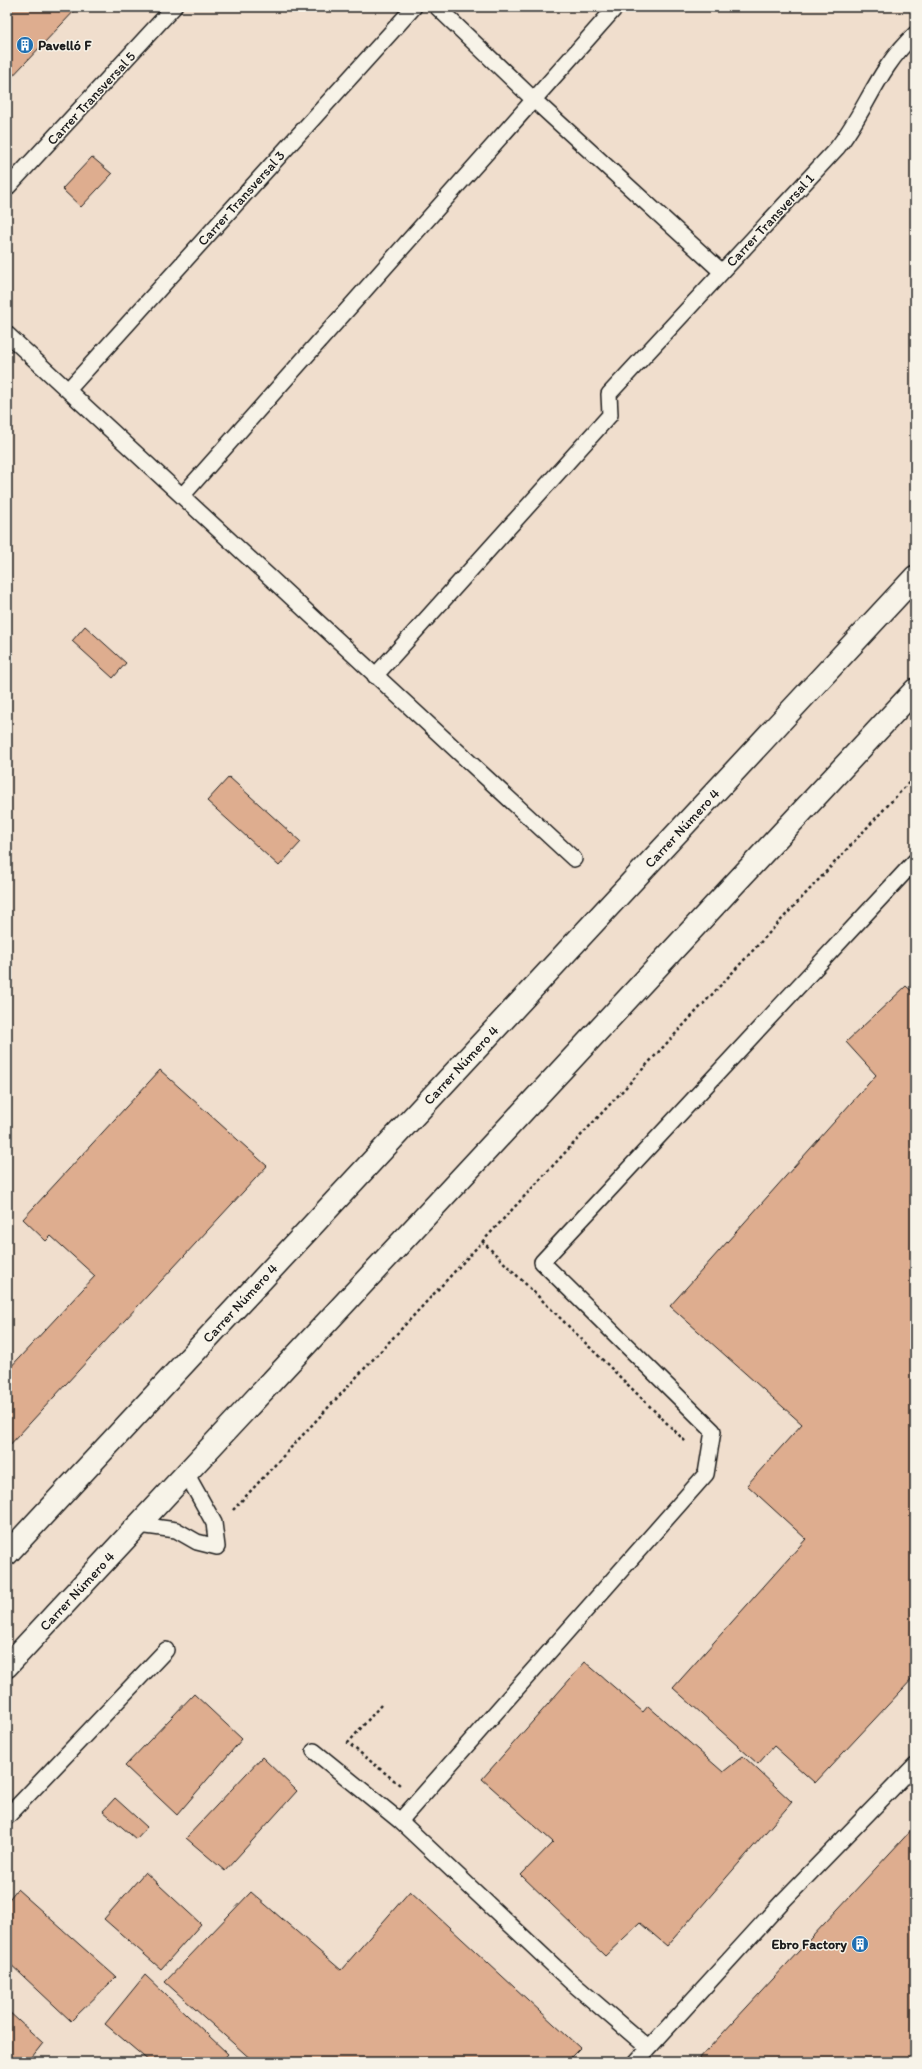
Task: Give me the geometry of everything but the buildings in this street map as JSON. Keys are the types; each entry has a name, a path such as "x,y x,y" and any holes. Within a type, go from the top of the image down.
{"street":[{"name":"Carrer Número 4","path":"7,1554 915,577"},
{"name":"Carrer Número 4","path":"7,1666 915,690"}],"lane":[{"name":"Carrer Transversal 5","path":"7,188 174,7"},
{"name":"Carrer Transversal 3","path":"68,390 414,7"},
{"path":"437,7 534,100 722,272"},
{"path":"182,496 616,7"},
{"name":"Carrer Transversal 1","path":"375,676 610,415 609,394 837,148 849,133 881,74 892,57 915,34"},
{"path":"7,334 574,860"},
{"path":"400,1821 706,1474 713,1431 542,1262 915,861"},
{"path":"139,1525 176,1530 197,1542 217,1547 214,1523 186,1473"},
{"path":"7,1817 166,1650"},
{"path":"314,1751 400,1821 570,1981 648,2048"},
{"path":"636,2062 782,1902 915,1765"}],"path":[{"path":"215,1529 915,776"},
{"path":"482,1241 688,1445"},
{"path":"381,1705 348,1743 402,1786"}],"shaded area":[{"path":"7,7 915,7 915,2062 7,2062"}],"place":[{"name":"Pavelló F","path":"25,45"},
{"name":"Ebro Factory","path":"860,1944"}]}
